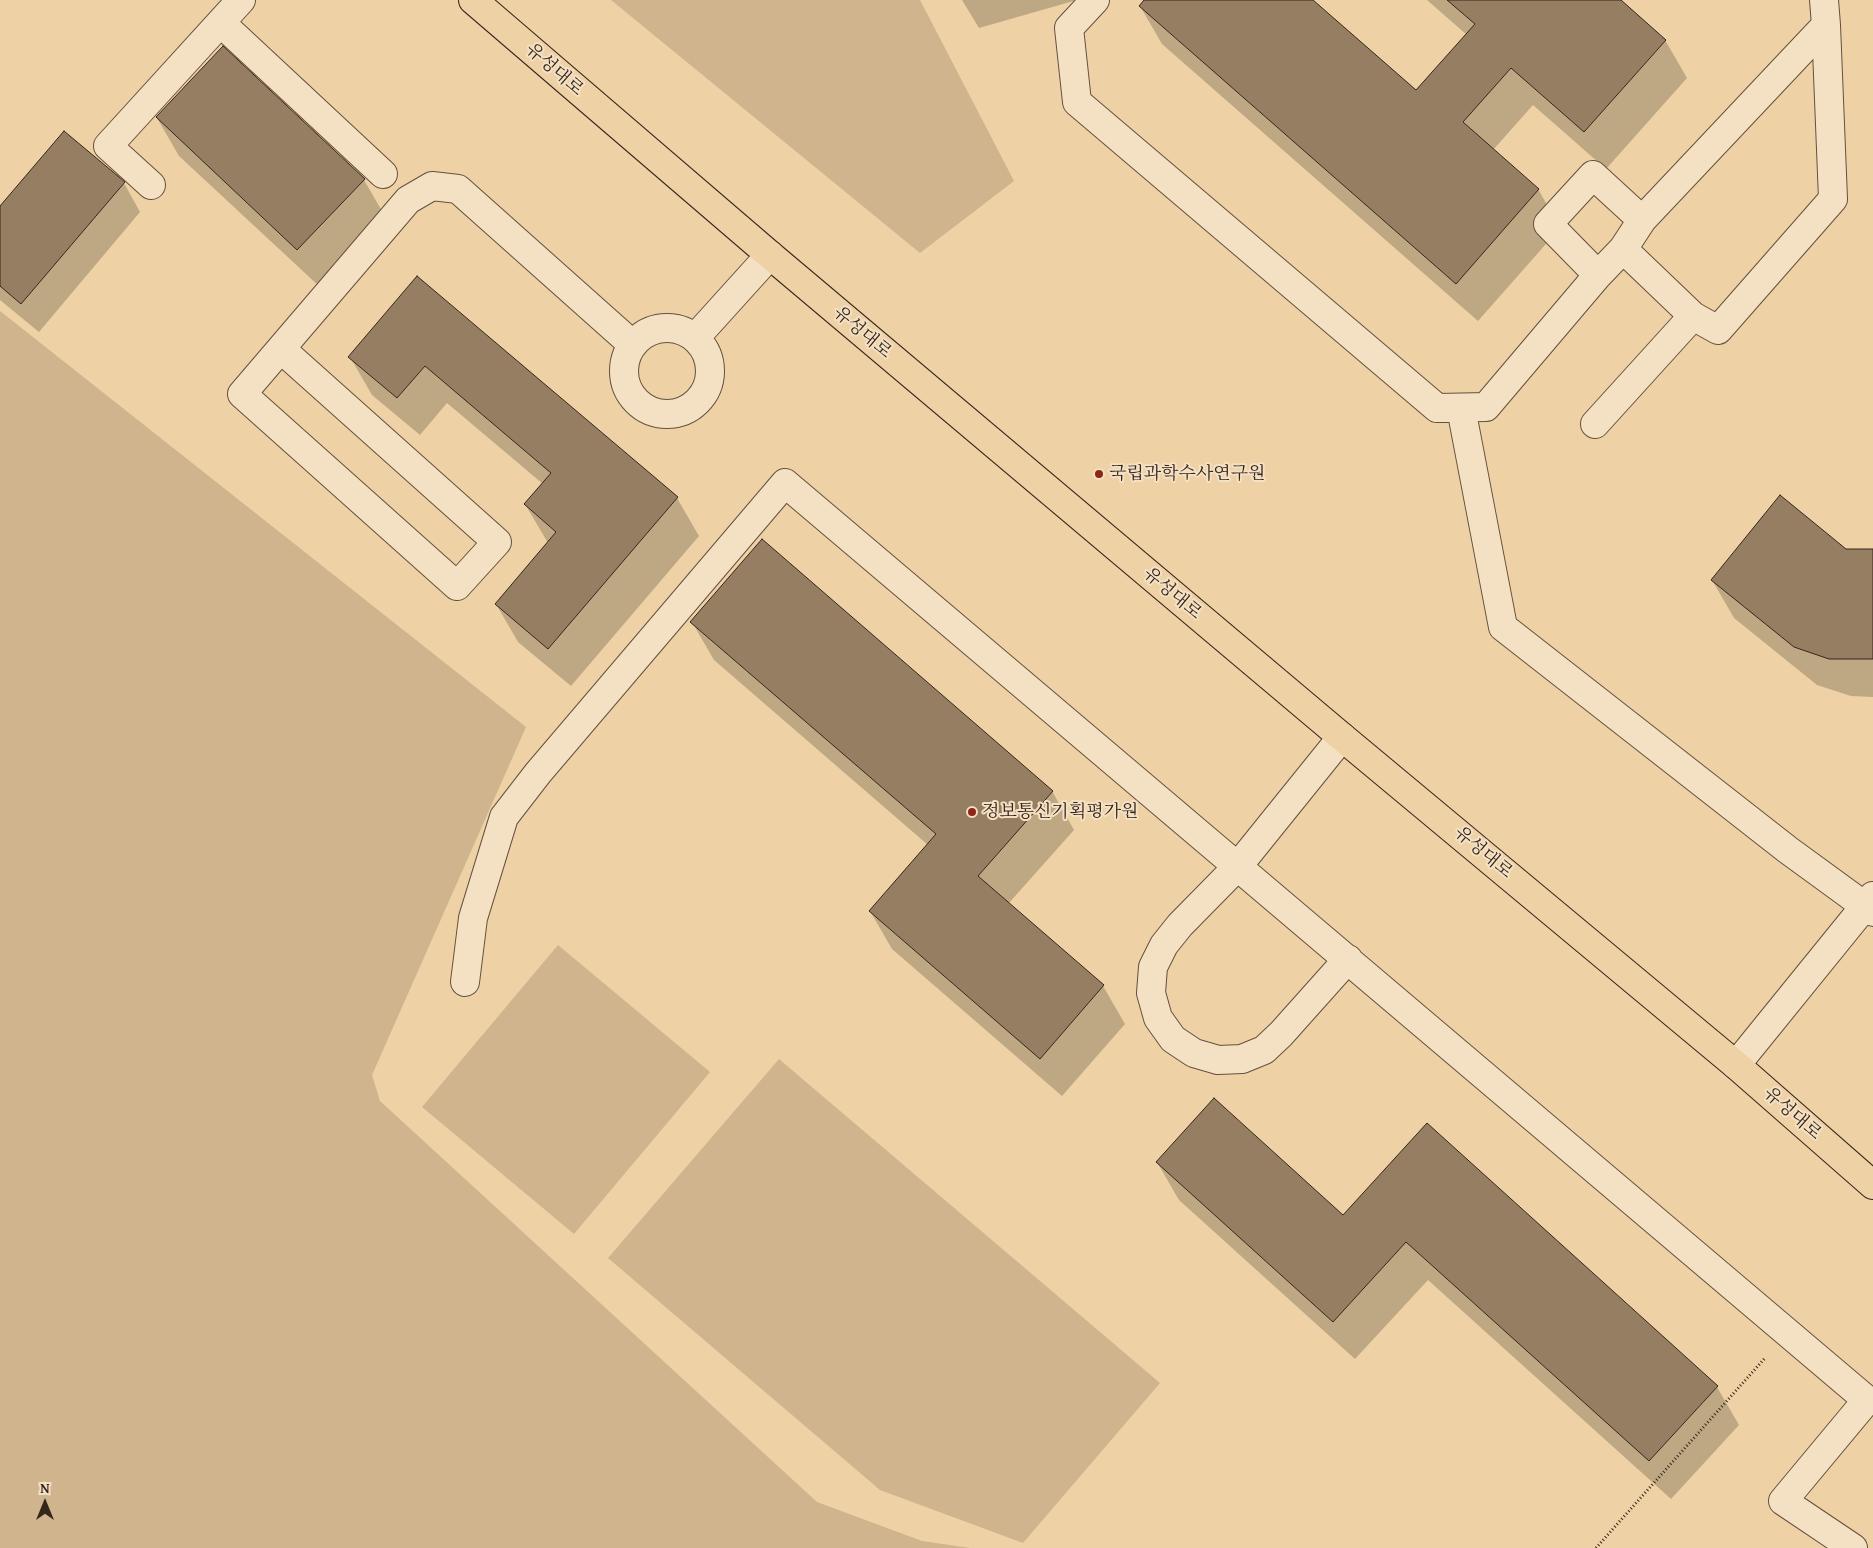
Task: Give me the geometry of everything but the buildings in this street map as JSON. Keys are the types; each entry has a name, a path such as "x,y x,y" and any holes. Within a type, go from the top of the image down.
{"main road":[{"name":"유성대로","path":"473,0 770,255 1342,737 1736,1065 1873,1185"}],"lane":[{"path":"151,185 108,146 241,0"},
{"path":"1095,0 1069,28 1077,102 1437,408 1486,406 1598,275 1623,249 1642,220 1825,13"},
{"path":"1623,249 1693,316 1718,330 1832,199 1825,13"},
{"path":"221,23 383,174"},
{"path":"1598,275 1548,224 1594,175 1642,220"},
{"path":"281,349 497,542 457,586 242,394 408,200 432,186 458,189 633,344"},
{"path":"695,338 770,255"},
{"path":"1595,424 1693,316"},
{"path":"656,330 683,331 695,338 704,349 710,362 707,389 699,401 687,410 673,414 658,414 645,408 634,399 627,386 624,372 626,358 633,344 643,335 656,330"},
{"path":"1460,408 1503,628 1788,850 1871,905 1736,1065"},
{"path":"465,982 473,918 504,817 538,774 785,483 1867,1400 1784,1501 1853,1548"},
{"path":"1342,737 1238,866 1180,925 1164,945 1154,967 1152,993 1158,1018 1173,1039 1194,1053 1218,1060 1242,1059 1264,1050 1282,1034 1348,960"}],"path":[{"path":"1596,1548 1787,1332"}],"shaded area":[{"path":"611,0 920,0 1014,181 920,253"},
{"path":"0,311 526,727 372,1075 380,1101 817,1502 922,1541 970,1548 0,1548"},
{"path":"558,945 710,1072 574,1234 422,1107"},
{"path":"779,1059 1160,1383 1023,1543 880,1490 608,1258"}],"place":[{"name":"국립과학수사연구원","path":"1099,474"},
{"name":"정보통신기획평가원","path":"972,812"}]}
